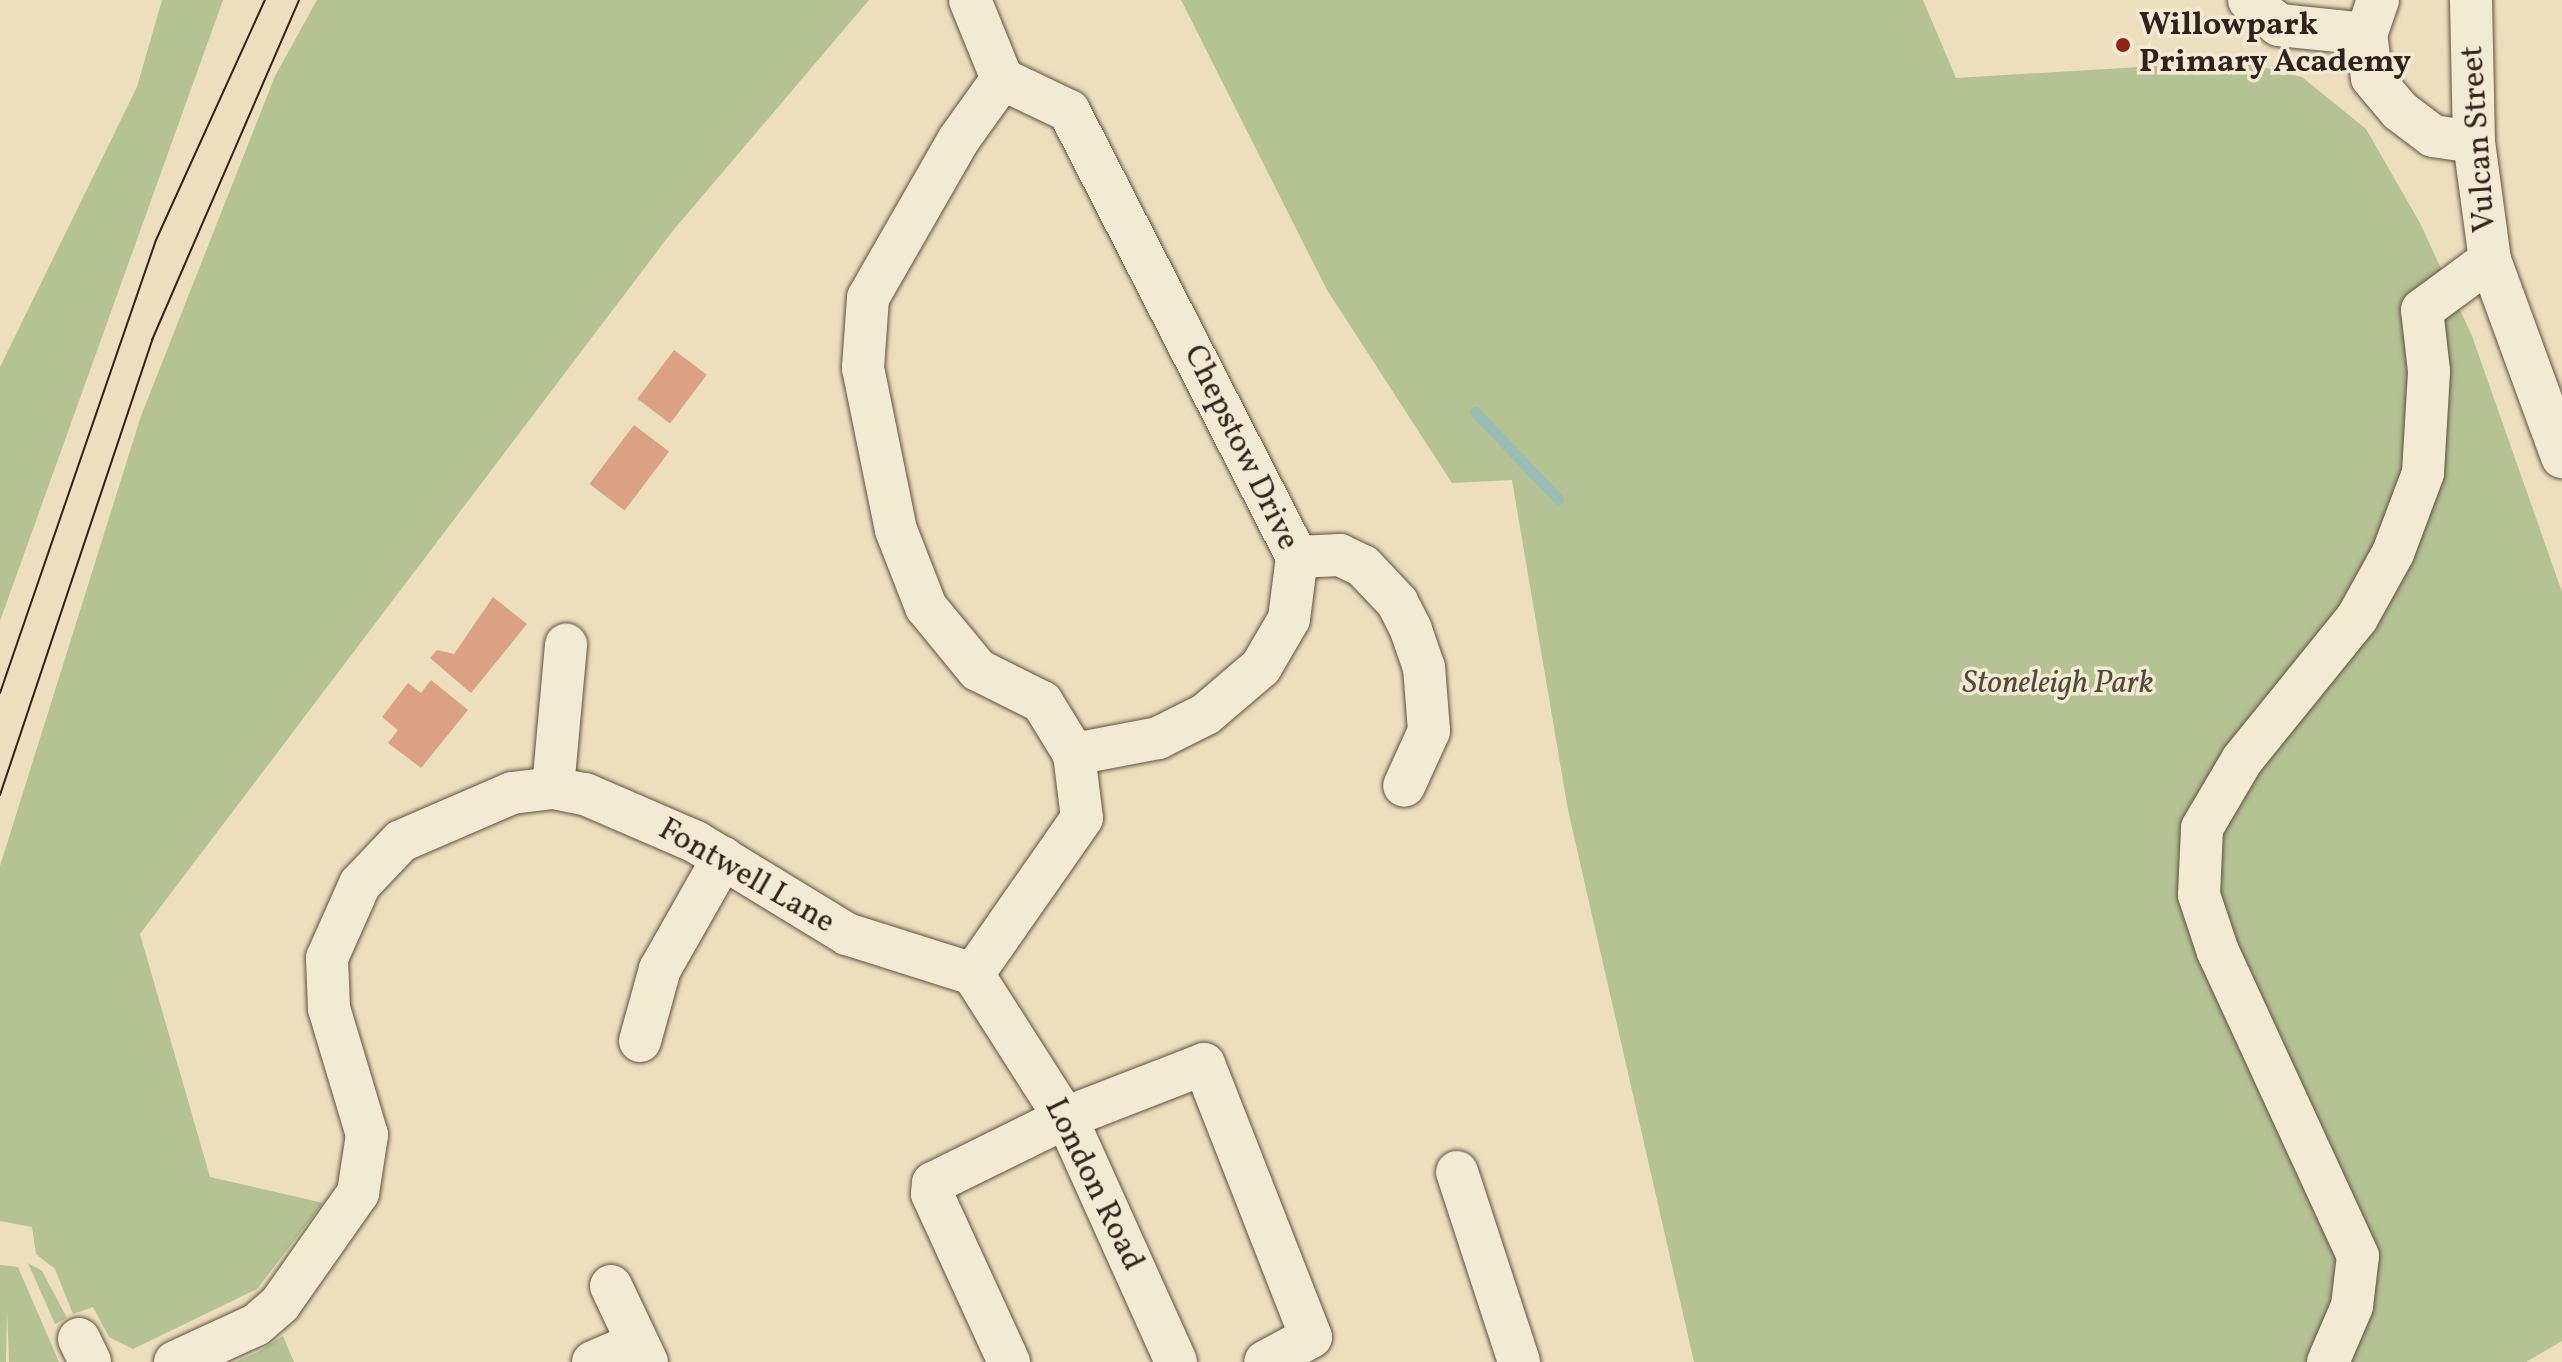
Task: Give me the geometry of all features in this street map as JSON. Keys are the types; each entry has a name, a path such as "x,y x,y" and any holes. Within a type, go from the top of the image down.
{"street":[{"path":"970,0 1002,79 959,139 868,298 863,368 896,530 926,607 978,670 1042,702 1074,754 1082,818 973,974"},
{"path":"2249,0 2279,25 2372,17 2372,78 2400,111 2433,136 2474,142"},
{"name":"Vulcan Street","path":"2471,0 2474,142 2490,260 2562,457"},
{"name":"Chepstow Drive","path":"1002,79 1069,111 1297,557 1289,619 1261,667 1206,714 1158,738 1074,754"},
{"path":"2328,1362 2352,1306 2358,1256 2218,952 2199,895 2202,828 2242,760 2357,618 2393,553 2423,473 2429,371 2422,310 2490,260"},
{"path":"1297,557 1340,555 1363,566 1385,585 1411,630 1424,667 1429,731 1404,786"},
{"path":"553,788 566,645"},
{"name":"Fontwell Lane","path":"175,1362 256,1325 280,1304 358,1193 367,1135 326,980 335,934 360,884 401,841 512,793 553,788 585,794 723,858 847,934 973,974"},
{"path":"640,1041 660,969 723,858"},
{"name":"London Road","path":"973,974 1065,1118 1176,1362"},
{"path":"1009,1362 931,1188 938,1177 1065,1118 1204,1064 1311,1337 1265,1362"},
{"path":"1457,1172 1519,1362"},
{"path":"593,1362 642,1352 611,1286"}],"green space":[{"path":"162,0 223,0 0,621 0,367 137,87"},
{"path":"317,0 869,0 671,233 140,934 210,1177 323,1203 257,1289 133,1349 109,1337 93,1307 73,1314 55,1269 36,1254 32,1227 0,1221 0,866 141,416 275,76"},
{"name":"Stoneleigh Park","path":"1181,0 1923,0 1956,78 2239,61 2302,77 2366,129 2420,223 2472,336 2562,592 2562,1341 2526,1362 1694,1362 1568,810 1512,480 1452,483 1327,290"},
{"path":"28,1263 42,1271 67,1318 55,1324"},
{"path":"0,1265 18,1267 59,1362 9,1362 7,1309 6,1362 0,1362"},
{"path":"283,1336 294,1362 235,1362 258,1352"}],"building":[{"path":"674,350 707,375 670,423 637,399"},
{"path":"634,425 669,451 625,511 589,484"},
{"path":"493,597 527,624 471,693 430,658 437,650 454,654"},
{"path":"431,680 468,710 421,768 388,743 398,730 382,717 408,683 421,693"}],"waterway":[{"path":"1475,412 1558,499"}],"tram line":[{"path":"0,693 156,240 265,0"},
{"path":"0,795 152,340 299,0"}],"place":[{"name":"Willowpark Primary Academy","path":"2123,45"}]}
